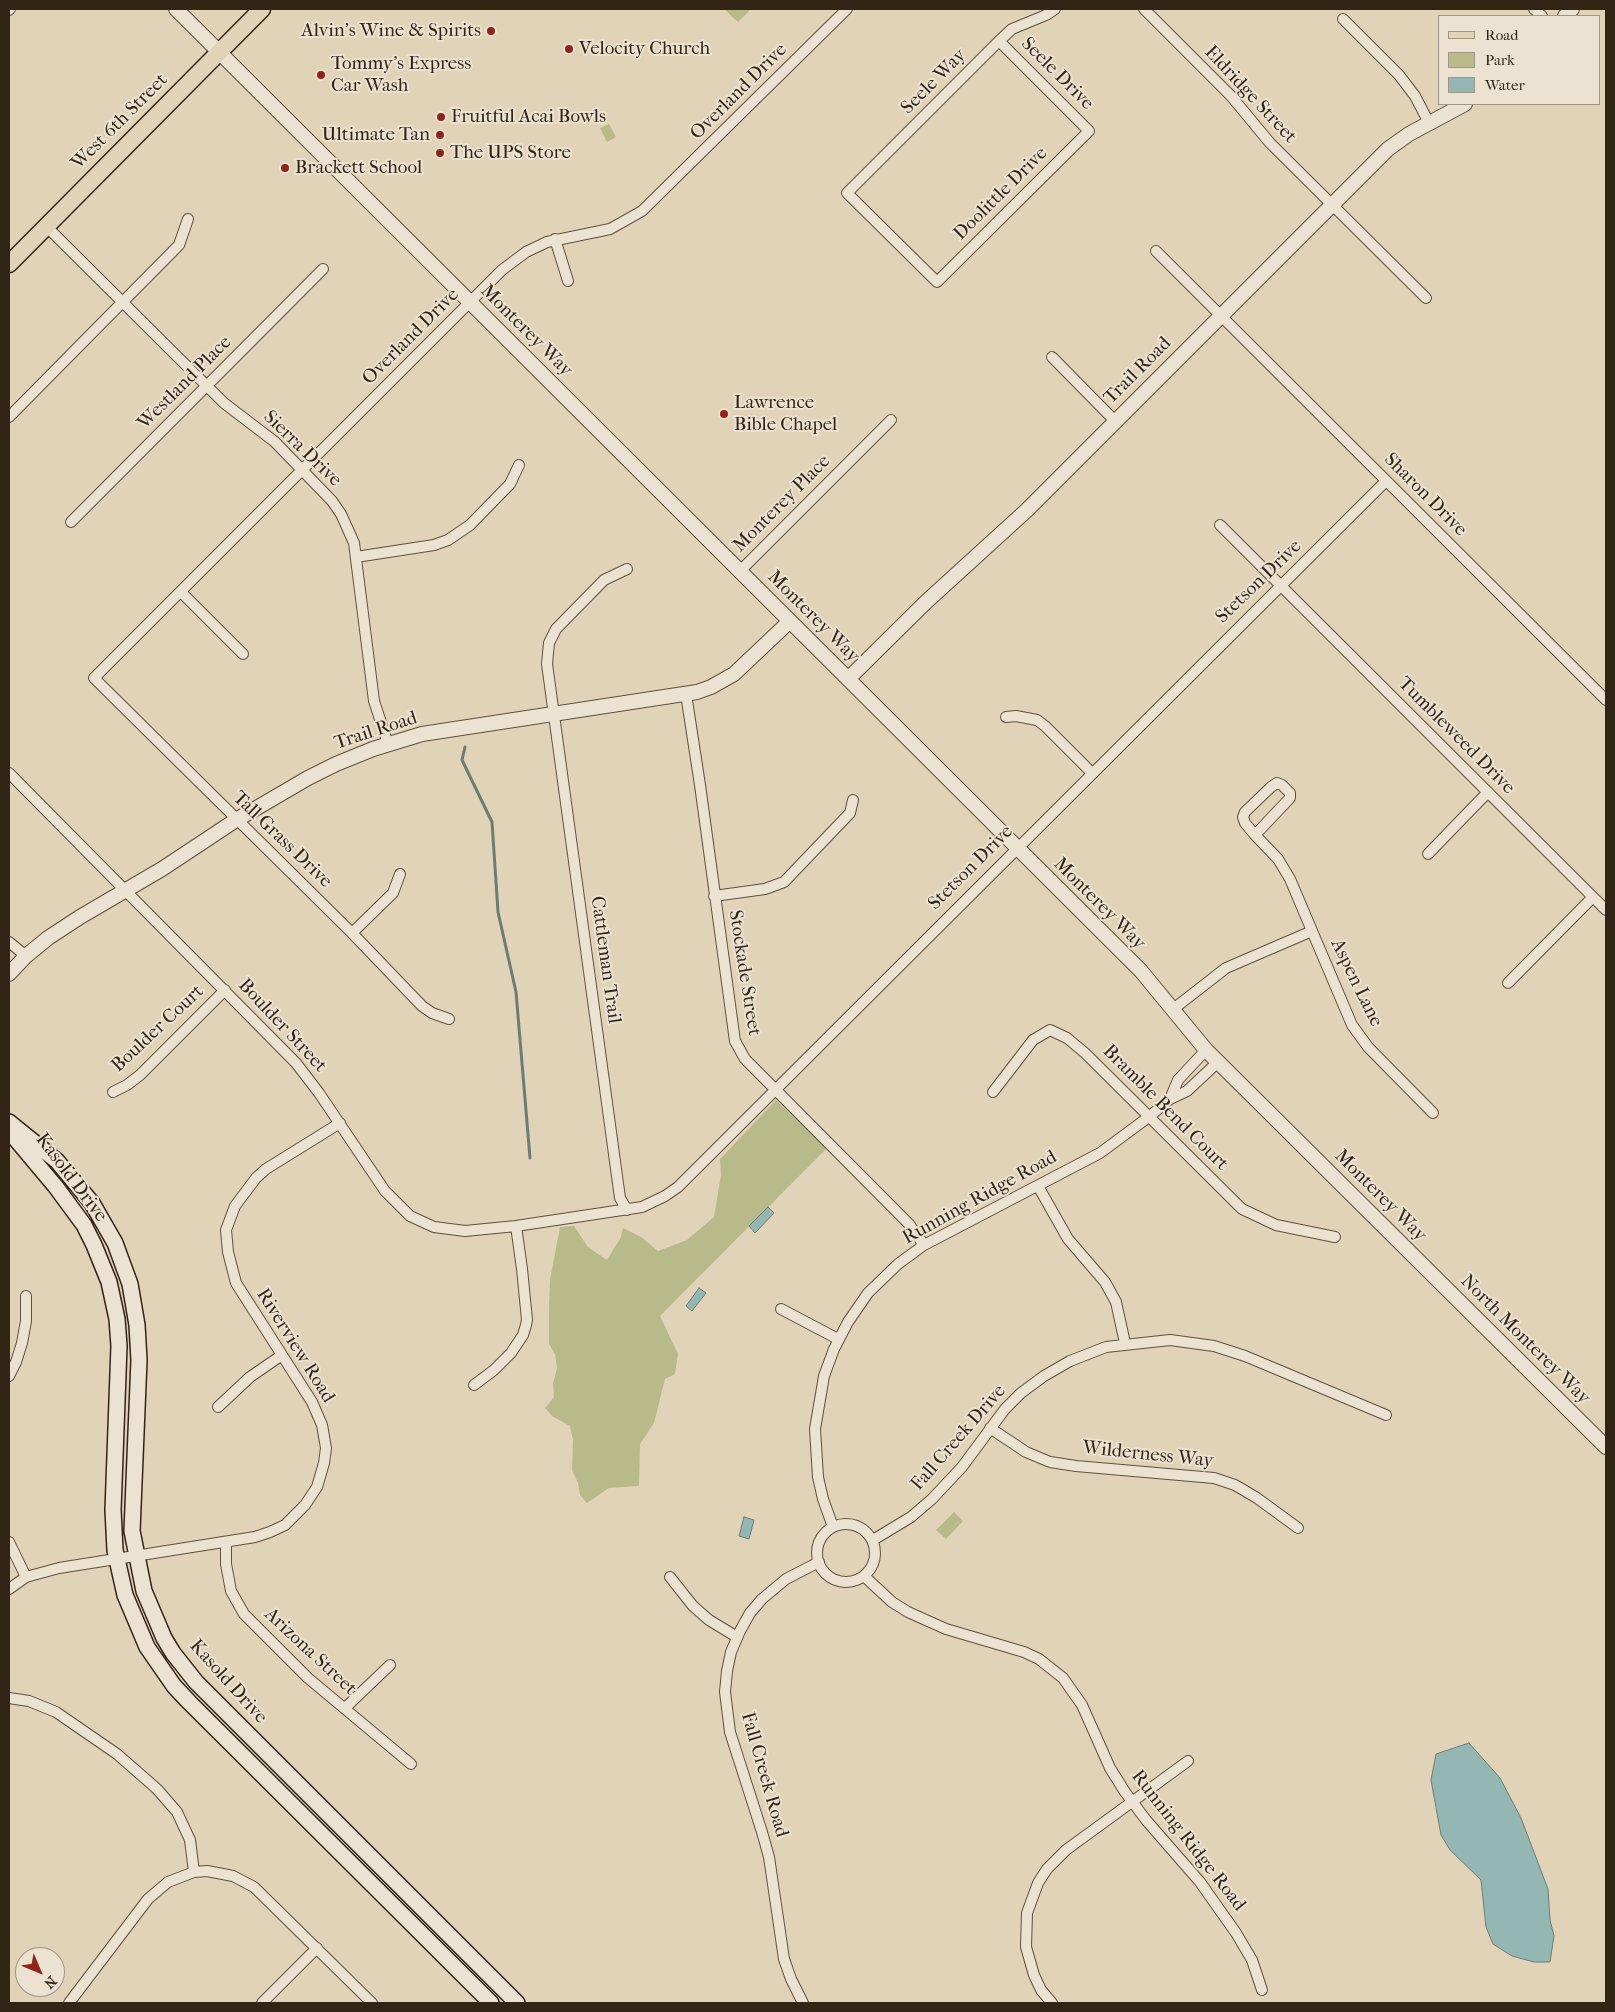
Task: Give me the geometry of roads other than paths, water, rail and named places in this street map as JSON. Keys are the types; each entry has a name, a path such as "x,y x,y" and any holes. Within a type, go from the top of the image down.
{"main road":[{"name":"West 6th Street","path":"11,256 46,226 262,9"},
{"name":"Kasold Drive","path":"9,1122 57,1161 92,1203 115,1243 130,1284 137,1325 139,1360 132,1531 144,1591 156,1623 173,1653 196,1682 517,2003"},
{"name":"Kasold Drive","path":"9,1131 56,1187 84,1225 102,1264 114,1303 119,1346 113,1510 116,1559 125,1595 147,1647 174,1686 491,2003"}],"street":[{"name":"Monterey Way","path":"176,9 1008,838 1141,972 1206,1050 1417,1259"},
{"name":"Overland Drive","path":"94,678 514,260 538,245 556,239 610,228 642,211 847,9"},
{"name":"Seele Way","path":"937,282 847,193 1012,29 1046,15 1055,9"},
{"name":"Eldridge Street","path":"1144,9 1231,96 1270,143 1426,298"},
{"path":"1343,19 1399,75 1415,96 1429,123"},
{"name":"Seele Drive","path":"1000,41 1089,131"},
{"name":"Trail Road","path":"848,679 926,602 1027,510 1114,420 1388,148 1409,134 1463,105"},
{"name":"Doolittle Drive","path":"937,282 1089,131"},
{"path":"9,416 179,245 188,219"},
{"name":"Sierra Drive","path":"46,226 224,403 275,442 332,501 341,514 349,528 356,557 374,701 388,744"},
{"path":"556,239 568,281"},
{"name":"Sharon Drive","path":"1156,251 1606,700"},
{"name":"Westland Place","path":"71,522 323,269"},
{"path":"1052,357 1114,420"},
{"name":"Monterey Place","path":"740,571 891,420"},
{"path":"356,557 434,545 448,540 470,525 510,484 519,465"},
{"name":"Stetson Drive","path":"551,1221 627,1210 652,1204 678,1187 1386,481"},
{"name":"Tumbleweed Drive","path":"1220,526 1606,910"},
{"name":"Cattleman Trail","path":"626,569 604,580 553,634 549,643 547,664 620,1198 627,1210"},
{"path":"181,592 243,654"},
{"name":"Trail Road","path":"9,974 26,956 48,938 162,869 236,820 329,767 388,744 422,734 686,694 711,686 734,674 790,620"},
{"name":"Tall Grass Drive","path":"94,678 352,933 422,1006 432,1013 450,1019"},
{"name":"Stockade Street","path":"686,694 735,1041 744,1059 909,1224 924,1245"},
{"path":"1006,717 1027,717 1041,723 1092,773"},
{"name":"Boulder Street","path":"9,773 226,990 296,1063 340,1123 385,1191 402,1210 419,1222 450,1230 465,1231 551,1221"},
{"name":"Aspen Lane","path":"1255,835 1290,798 1290,793 1282,785 1277,783 1271,786 1245,812 1243,817 1245,824 1255,835 1278,859 1290,879 1352,1025 1368,1046 1433,1113"},
{"path":"1428,854 1488,792"},
{"path":"714,896 765,889 784,882 850,813 853,800"},
{"path":"352,933 393,893 400,874"},
{"path":"1508,983 1593,897"},
{"name":"Aspen Lane","path":"1172,1010 1226,968 1312,931"},
{"path":"9,942 26,956"},
{"name":"Boulder Court","path":"113,1092 140,1076 226,990"},
{"name":"Bramble Bend Court","path":"992,1092 1033,1040 1050,1030 1067,1038 1085,1053 1242,1209 1276,1225 1335,1237"},
{"name":"Running Ridge Road","path":"1170,1099 1178,1080 1206,1050"},
{"name":"Running Ridge Road","path":"834,1527 822,1499 818,1477 815,1429 824,1376 838,1340 868,1293 898,1264 924,1245 1100,1153 1170,1099 1187,1092 1218,1062"},
{"name":"Riverview Road","path":"9,1588 26,1577 51,1569 255,1537 285,1524 306,1506 322,1475 326,1448 322,1425 312,1402 236,1283 228,1252 226,1230 235,1206 256,1178 266,1169 340,1123"},
{"path":"1038,1186 1068,1239 1105,1282 1116,1302 1125,1343"},
{"path":"474,1385 494,1370 511,1353 523,1335 526,1325 522,1269 516,1226"},
{"name":"North Monterey Way","path":"1417,1259 1606,1447"},
{"path":"9,1376 22,1343 26,1320 26,1296"},
{"path":"780,1309 838,1340"},
{"name":"Fall Creek Drive","path":"872,1540 911,1518 932,1499 957,1472 1005,1409 1021,1393 1044,1376 1070,1361 1106,1347 1125,1343 1170,1340 1214,1346 1244,1356 1386,1415"},
{"path":"218,1407 250,1377 282,1355"},
{"name":"Wilderness Way","path":"990,1428 1026,1452 1050,1462 1214,1478 1235,1485 1257,1498 1298,1528"},
{"path":"842,1524 851,1524 860,1527 867,1532 872,1540 875,1550 874,1560 864,1576 846,1581 838,1580 830,1576 819,1562 818,1546 827,1532 834,1527 842,1524"},
{"path":"9,1542 26,1577"},
{"name":"Arizona Street","path":"226,1542 226,1564 232,1591 244,1614 308,1678 411,1764"},
{"name":"Fall Creek Road","path":"803,2003 791,1979 784,1959 769,1857 730,1732 725,1692 727,1670 737,1636 750,1613 773,1589 786,1579 819,1562"},
{"name":"Running Ridge Road","path":"864,1576 892,1602 926,1621 1024,1652 1053,1669 1074,1690 1110,1768 1132,1802 1219,1907 1252,1960 1262,1990"},
{"path":"670,1577 693,1606 709,1620 737,1636"},
{"path":"346,1708 390,1665"},
{"path":"9,1698 29,1701 42,1706 73,1723 117,1754 157,1789 168,1800 185,1826 190,1840 194,1872"},
{"path":"1052,2003 1034,1975 1026,1948 1025,1930 1030,1899 1038,1883 1055,1860 1188,1761"},
{"path":"69,2003 148,1899 168,1882 194,1872 221,1873 250,1884 263,1894 372,2003"},
{"path":"262,2003 317,1948"}],"water":[{"path":"768,1207 774,1213 755,1233 749,1226"},
{"path":"699,1288 706,1293 692,1311 686,1306"},
{"path":"744,1517 754,1520 749,1539 739,1536"},
{"path":"1469,1743 1500,1778 1521,1818 1548,1889 1550,1920 1554,1936 1550,1962 1534,1962 1512,1956 1493,1944 1486,1927 1481,1880 1450,1850 1441,1835 1431,1780 1436,1754"}],"waterway":[{"path":"465,747 462,760 492,822 498,912 516,992 530,1158"}],"place":[{"name":"Alvin's Wine & Spirits","path":"491,31"},
{"name":"Velocity Church","path":"569,49"},
{"name":"Tommy's Express Car Wash","path":"321,75"},
{"name":"Fruitful Acai Bowls","path":"441,117"},
{"name":"Ultimate Tan","path":"440,135"},
{"name":"The UPS Store","path":"440,153"},
{"name":"Brackett School","path":"285,168"},
{"name":"Lawrence Bible Chapel","path":"724,414"}]}
